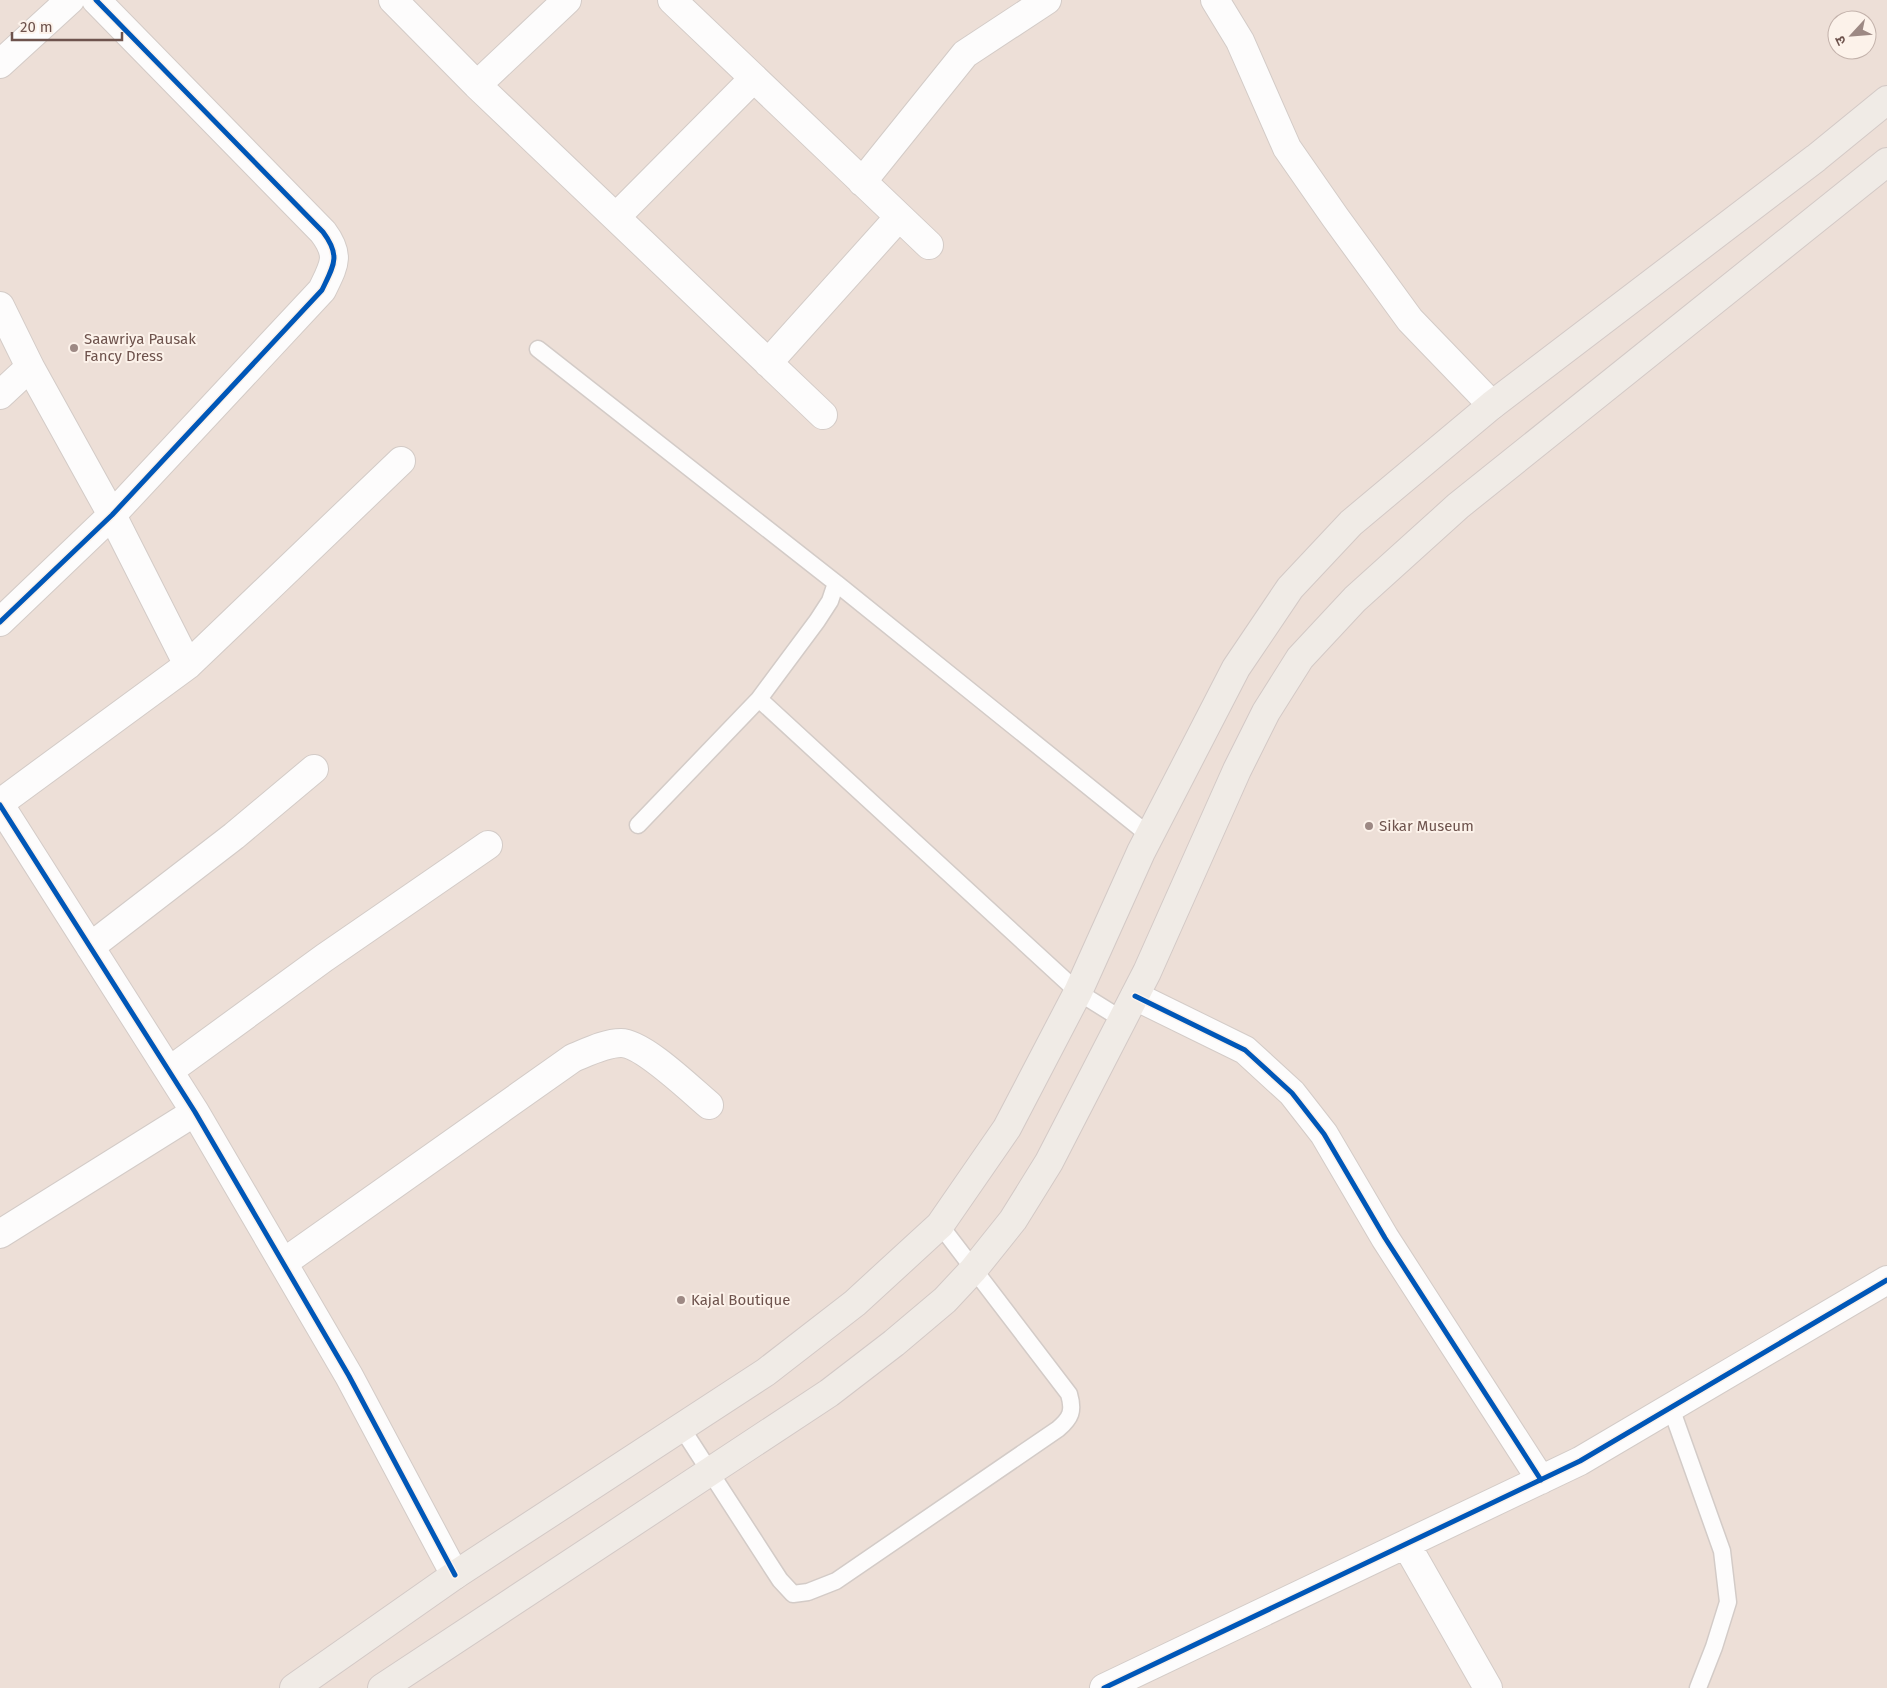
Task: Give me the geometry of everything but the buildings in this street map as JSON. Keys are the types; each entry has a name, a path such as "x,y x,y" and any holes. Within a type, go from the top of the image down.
{"main road":[{"path":"294,1688 455,1575 766,1372 848,1309 940,1225 1007,1128 1078,992 1150,836 1236,668 1290,588 1351,523 1492,405 1816,158 1887,100"},
{"path":"382,1688 829,1393 894,1343 945,1300 974,1270 1014,1220 1049,1162 1135,996 1236,770 1266,712 1300,658 1355,599 1458,506 1887,162"}],"street":[{"path":"0,64 70,0"},
{"path":"0,622 112,515 322,290 334,267 334,246 323,232 96,0"},
{"path":"393,0 477,85 823,415"},
{"path":"477,85 567,0"},
{"path":"672,0 929,245"},
{"path":"862,182 965,54 1047,0"},
{"path":"1215,0 1240,41 1287,148 1335,218 1410,320 1492,405"},
{"path":"616,217 754,78"},
{"path":"768,362 899,217"},
{"path":"0,306 30,367 112,515 188,665"},
{"path":"0,395 30,367"},
{"path":"401,461 188,665 0,804 195,1112 349,1376 455,1575"},
{"path":"90,947 234,836 314,769"},
{"path":"169,1071 324,958 488,845"},
{"path":"1135,996 1245,1050 1292,1094 1324,1134 1385,1238 1541,1480"},
{"path":"283,1263 573,1058 599,1048 622,1043 648,1054 709,1105"},
{"path":"0,1234 195,1112"},
{"path":"1104,1688 1580,1461 1887,1280"},
{"path":"1406,1544 1488,1688"}],"lane":[{"path":"538,349 836,584 1150,836"},
{"path":"638,824 759,699 818,622 830,602 836,584"},
{"path":"759,699 1078,992 1123,1020"},
{"path":"680,1427 780,1580 794,1594 808,1592 836,1581 1058,1430 1070,1419 1073,1408 1069,1394 940,1225"},
{"path":"1671,1408 1722,1551 1728,1602 1714,1647 1698,1688"}],"shaded area":[{"path":"0,0 1887,0 1887,1688 0,1688"}],"cycle path":[{"path":"0,622 112,515 322,290 334,261 334,254 329,240 323,232 96,0"},
{"path":"0,805 195,1112 349,1376 455,1575"},
{"path":"1135,996 1245,1050 1292,1093 1324,1134 1385,1238 1541,1480"},
{"path":"1104,1688 1580,1461 1887,1280"}],"place":[{"name":"Saawriya Pausak Fancy Dress","path":"74,348"},
{"name":"Sikar Museum","path":"1369,826"},
{"name":"Kajal Boutique","path":"681,1300"}]}
